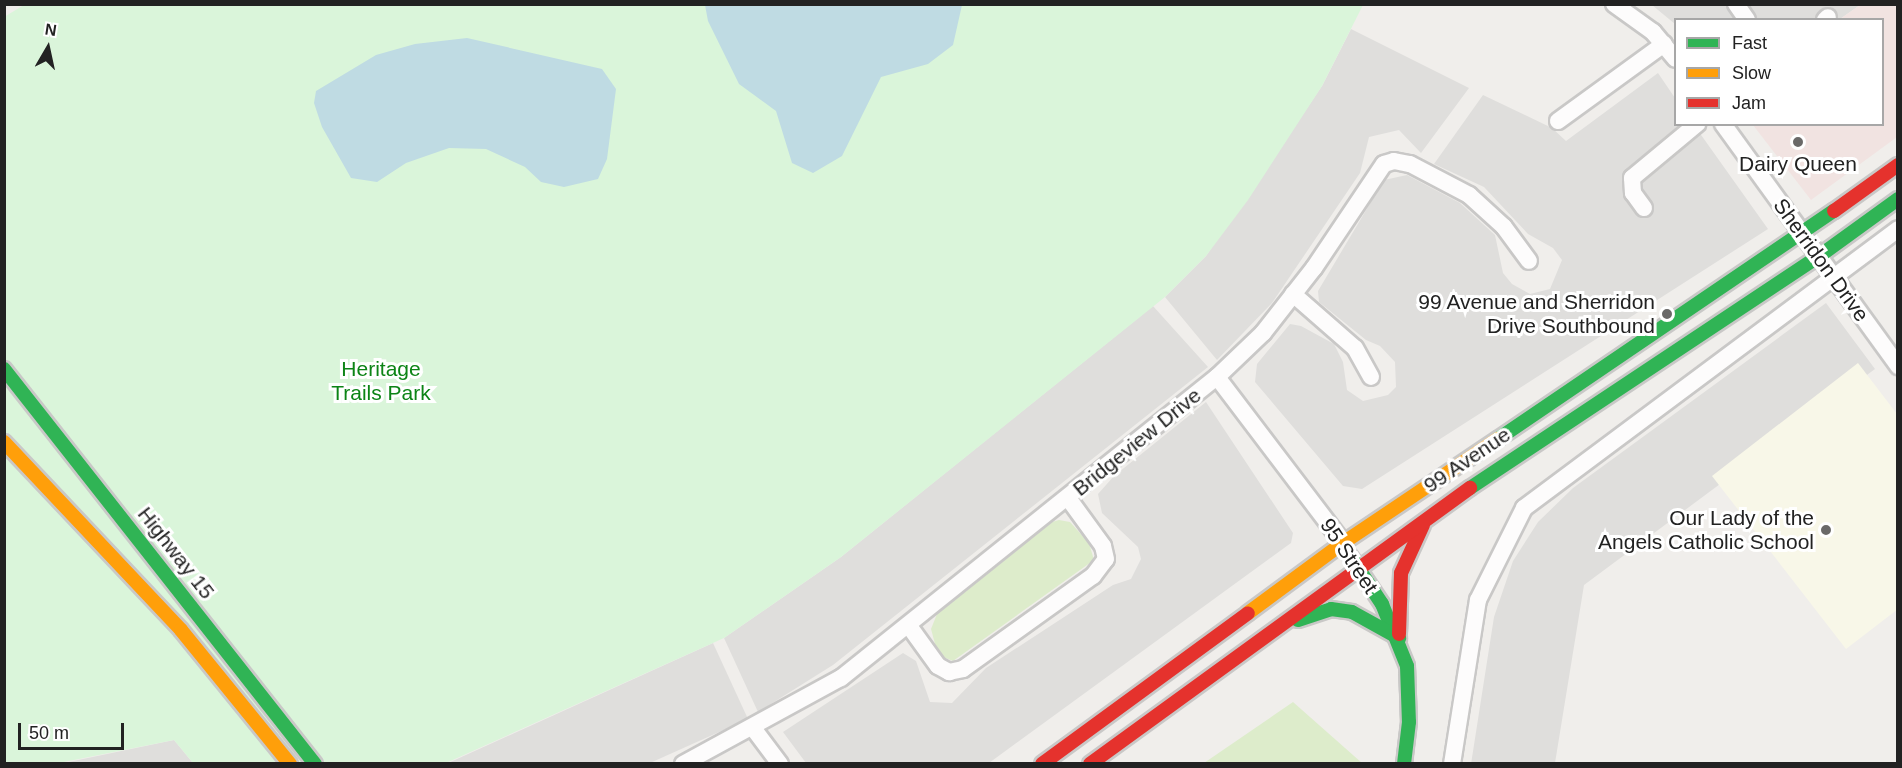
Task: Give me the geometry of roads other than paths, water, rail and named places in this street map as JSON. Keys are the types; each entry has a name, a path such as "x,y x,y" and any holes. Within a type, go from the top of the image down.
{"main road":[{"name":"99 Avenue","path":"1042,764 1343,543 1803,235 1898,165"},
{"name":"99 Avenue","path":"1089,764 1428,516 1818,257 1898,199"},
{"name":"Highway 15","path":"4,369 315,764"},
{"name":"Highway 15","path":"4,442 181,630 291,764"},
{"path":"1275,629 1331,609 1352,612 1399,638 1401,573 1406,555 1428,516"},
{"name":"95 Street","path":"1343,543 1356,569 1399,638 1410,682 1404,764"}],"street":[{"path":"1614,4 1664,44 1674,56"},
{"path":"1736,4 1746,18"},
{"path":"1558,121 1664,44"},
{"path":"1644,208 1633,193 1632,178 1695,126"},
{"name":"Sherridon Drive","path":"1724,126 1898,366"},
{"name":"Bridgeview Drive","path":"682,764 753,728 841,678 909,626 1216,377 1263,333 1384,164 1394,161 1410,164 1469,195 1504,227 1529,261"},
{"path":"1452,764 1478,600 1524,508 1898,229"},
{"path":"1293,294 1355,348 1371,377"},
{"name":"95 Street","path":"1216,377 1343,543"},
{"path":"909,626 938,666 949,672 963,669 1093,576 1106,559 1103,546 1068,498"},
{"path":"753,728 780,764"}],"water":[{"path":"705,4 962,5 953,45 928,64 881,77 842,156 813,173 792,163 776,111 739,84 708,21"},
{"path":"467,38 602,69 616,89 607,159 598,179 564,187 541,182 525,167 486,149 449,148 406,163 377,182 351,178 322,127 314,103 316,91 376,55 415,44"}],"place":[{"name":"Dairy Queen","path":"1798,142"},
{"name":"99 Avenue and Sherridon Drive Southbound","path":"1667,314"},
{"name":"Our Lady of the Angels Catholic School","path":"1826,530"}],"park label":[{"name":"Heritage Trails Park","path":"381,381"}]}
